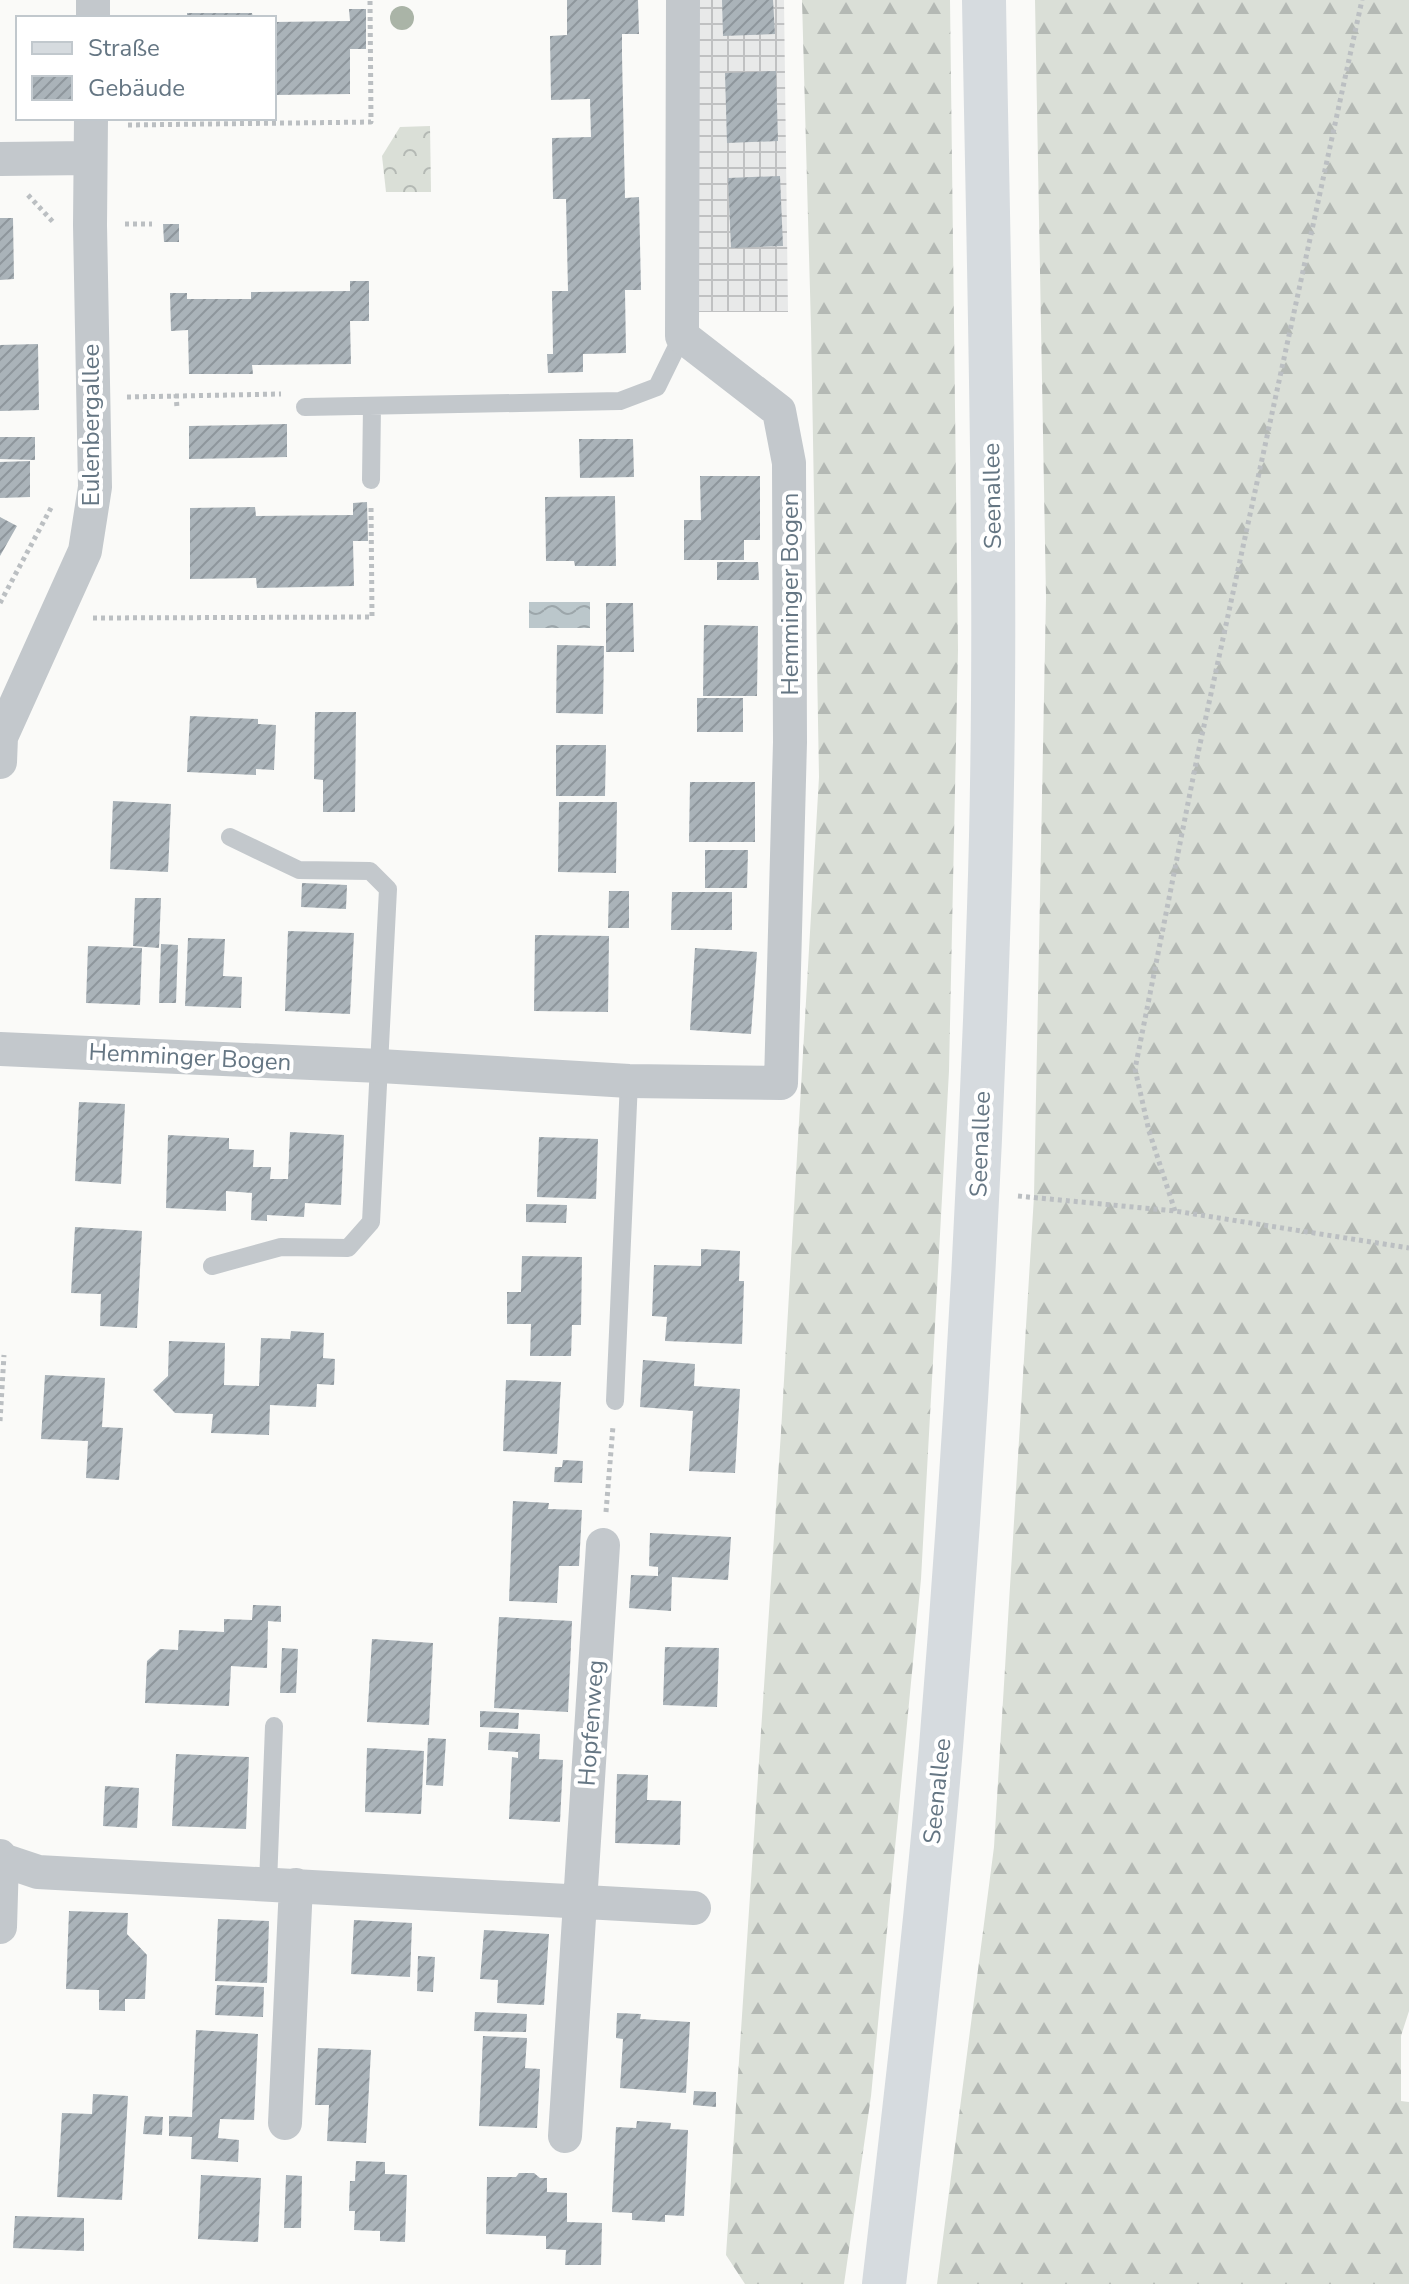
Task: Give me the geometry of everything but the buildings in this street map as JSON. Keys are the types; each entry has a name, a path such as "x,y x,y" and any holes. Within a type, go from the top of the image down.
{"main road":[{"name":"Seenallee","path":"884,2284 941,1752 977,1226 989,903 993,601 984,0"}],"street":[{"path":"682,336 683,0"},
{"path":"0,159 91,134"},
{"name":"Eulenbergallee","path":"0,762 1,737 85,551 95,487 91,134"},
{"name":"Hemminger Bogen","path":"0,1049 629,1081 781,1083 790,742 789,463 779,411 682,336"},
{"name":"Hopfenweg","path":"565,2136 603,1545"},
{"path":"0,1927 1,1858 38,1872 694,1908"},
{"path":"282,1884 285,2123"}],"lane":[{"path":"305,407 620,401 657,387 682,336"},
{"path":"371,480 372,406"},
{"path":"212,1266 281,1247 348,1248 371,1222 388,889 370,871 299,870 230,837"},
{"path":"615,1401 629,1081"},
{"path":"274,1726 282,1884"}],"path":[{"path":"91,134 371,122 370,0"},
{"path":"1175,1211 1149,1131 1135,1069 1197,758 1362,0"},
{"path":"27,193 57,226"},
{"path":"93,397 304,393 305,407"},
{"path":"176,394 177,408"},
{"path":"61,601 95,619 372,617 371,480"},
{"path":"0,603 59,493"},
{"path":"1017,1196 1175,1211 1409,1248"},
{"path":"0,1421 4,1355"},
{"path":"603,1545 615,1401"}],"shaded area":[{"path":"683,0 784,0 788,312 683,312"}],"green space":[{"path":"802,0 950,0 958,650 949,1071 921,1579 871,2096 844,2284 745,2284 726,2255 781,1432 819,777"},
{"path":"1035,0 1409,0 1409,2011 1401,2036 1401,2101 1409,2102 1409,2284 937,2284 994,1847 1034,1196 1046,597"},
{"path":"430,126 431,192 386,192 382,156 400,127"}],"water":[{"path":"529,602 590,602 590,628 529,628"}]}
